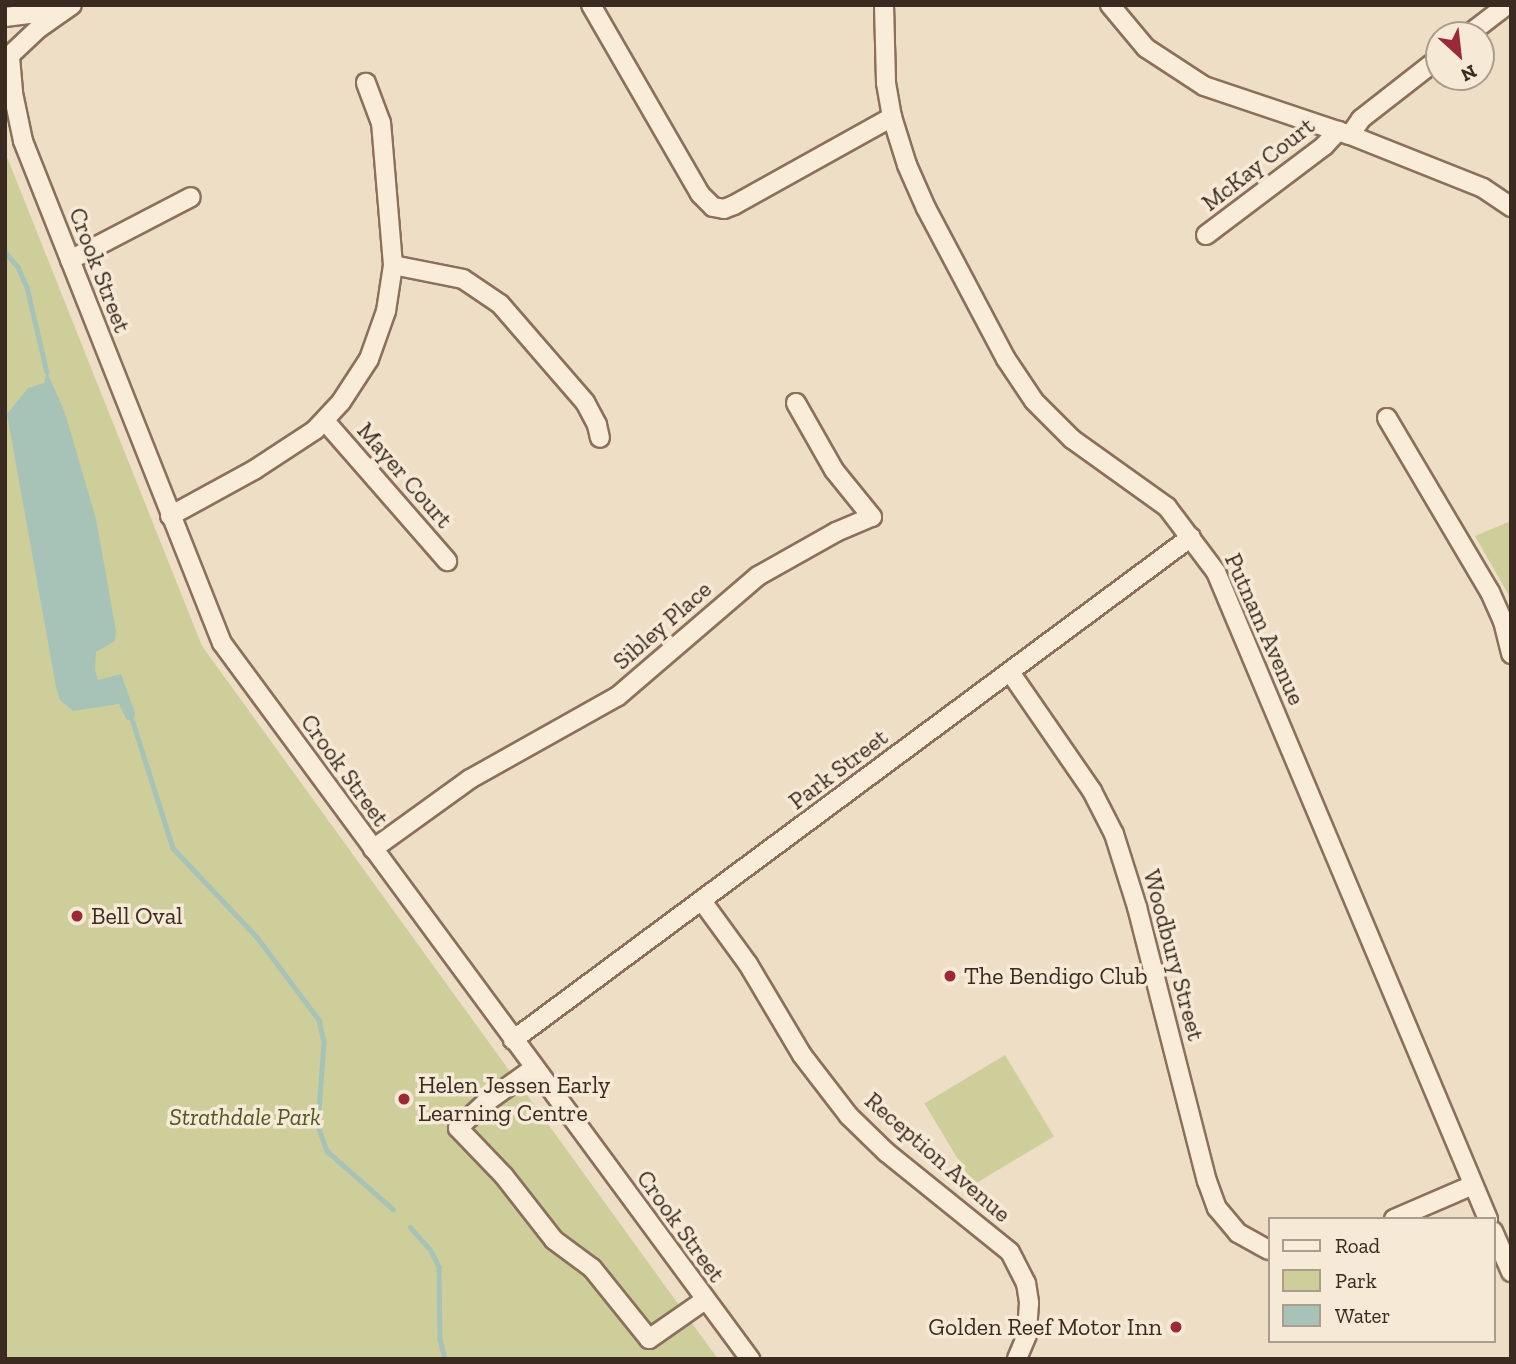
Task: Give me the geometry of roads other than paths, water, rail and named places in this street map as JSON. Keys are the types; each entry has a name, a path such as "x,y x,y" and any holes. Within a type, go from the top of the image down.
{"street":[{"path":"5,20 60,5"},
{"path":"9,57 39,28 72,5"},
{"path":"591,5 700,194 713,207 724,209 734,205 892,117"},
{"name":"Putnam Avenue","path":"884,5 886,83 892,117 907,165 926,208 1019,380 1053,421 1072,439 1160,500 1191,537 1223,587 1487,1217"},
{"path":"1110,5 1146,48 1184,76 1225,94 1344,133 1483,188 1511,207"},
{"path":"1486,21 1507,5"},
{"name":"Crook Street","path":"5,20 12,37 9,57 23,141 222,643 750,1359"},
{"name":"McKay Court","path":"1206,235 1425,69"},
{"path":"170,516 281,454 325,421 369,359 386,311 393,265 381,123 366,83"},
{"name":"Crook Street","path":"5,112 23,141"},
{"path":"70,260 191,197"},
{"path":"393,265 463,279 500,304 585,402 597,425 600,438"},
{"name":"Sibley Place","path":"373,849 470,779 618,696 758,576 826,538 872,517 834,470 796,403"},
{"path":"1387,418 1490,592 1503,621 1511,654"},
{"name":"Mayer Court","path":"325,421 447,561"},
{"name":"Park Street","path":"513,1040 1191,537"},
{"name":"Woodbury Street","path":"1010,672 1093,791 1114,834 1137,907 1217,1208 1238,1233 1268,1249"},
{"name":"Reception Avenue","path":"702,901 748,964 802,1055 849,1116 895,1158 1010,1252 1021,1271 1029,1303 1027,1335 1017,1359"},
{"path":"534,1068 485,1103 458,1128 504,1176 554,1240 592,1268 649,1339 705,1300"},
{"path":"1399,1217 1474,1185"},
{"path":"1495,1236 1511,1272"}],"water":[{"path":"47,372 65,413 96,519 116,631 115,641 96,652 95,670 98,680 121,674 135,713 133,722 126,719 119,704 73,711 60,700 56,687 7,414 28,388 44,383"}],"waterway":[{"path":"5,252 18,267 27,287 47,372"},
{"path":"133,722 173,848 257,937 319,1020 324,1042 318,1126 327,1151 393,1209"},
{"path":"410,1227 430,1249 439,1267 440,1339 445,1359"}],"place":[{"name":"Bell Oval","path":"77,916"},
{"name":"The Bendigo Club","path":"950,976"},
{"name":"Helen Jessen Early Learning Centre","path":"404,1099"},
{"name":"Golden Reef Motor Inn","path":"1176,1327"}],"park label":[{"name":"Strathdale Park","path":"245,1117"}]}
